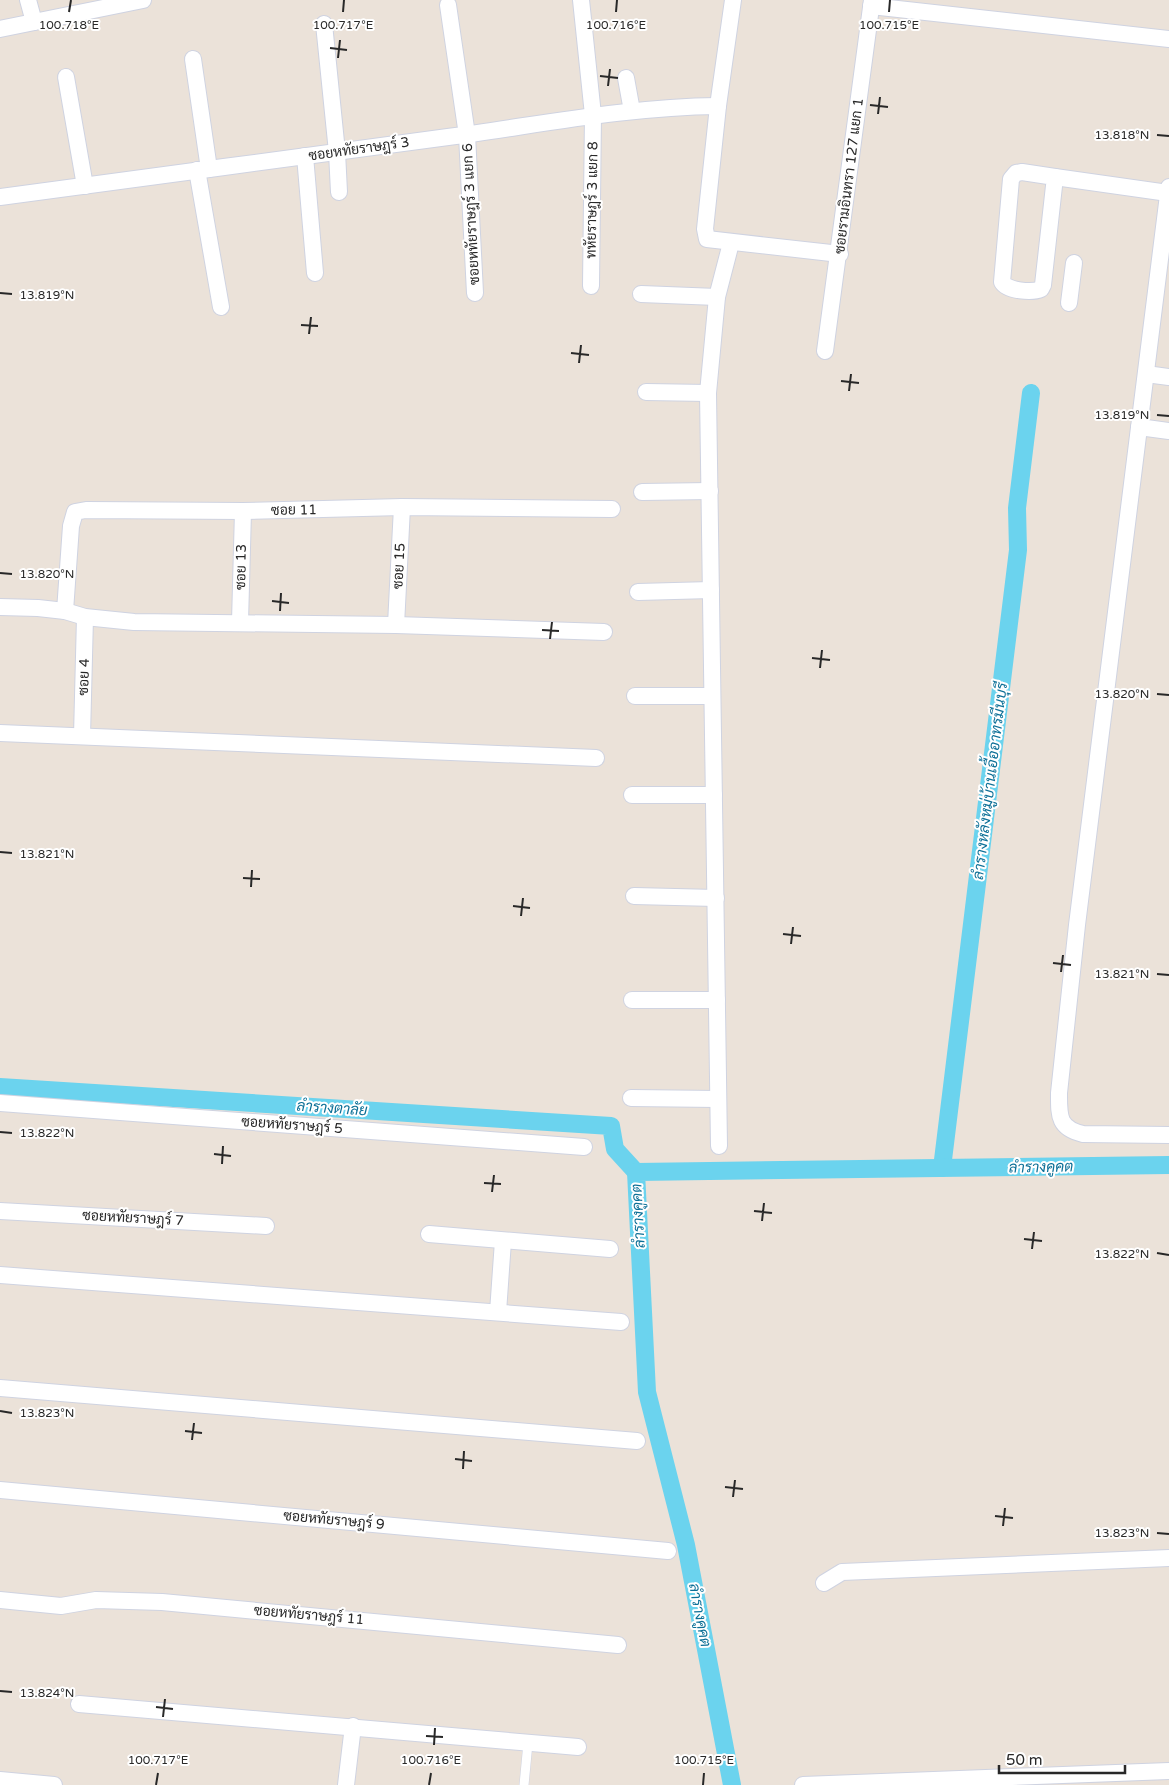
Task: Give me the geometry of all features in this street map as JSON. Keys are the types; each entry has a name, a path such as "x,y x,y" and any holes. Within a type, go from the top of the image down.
{"street":[{"path":"28,0 34,22"},
{"path":"0,29 34,22 82,6 142,0"},
{"name":"ทหัยราษฎร์ 3 แยก 8","path":"581,0 593,115 591,286"},
{"path":"733,0 718,106 705,229 707,239 840,254"},
{"path":"871,3 1169,39"},
{"name":"ซอยรามอินทรา 127 แยก 1","path":"825,351 840,254 871,3"},
{"name":"ซอยหทัยราษฎร์ 3 แยก 6","path":"448,4 467,135 475,293"},
{"path":"324,24 337,152 339,192"},
{"path":"193,59 203,169 221,307"},
{"path":"66,77 85,186"},
{"path":"626,78 632,110"},
{"name":"ซอยหทัยราษฎร์ 3","path":"0,197 467,135 632,110 665,106 718,106"},
{"path":"305,156 315,273"},
{"path":"1055,177 1041,289 1036,291 1008,288 1002,282 1011,179 1016,173 1022,172 1168,193"},
{"path":"1169,187 1166,232 1139,427 1075,943 1058,1113 1063,1124 1072,1132 1083,1134 1169,1135"},
{"path":"719,1146 708,393 717,297 731,243"},
{"path":"1043,284 1070,296 1074,263"},
{"path":"641,294 717,297"},
{"path":"1146,374 1169,376"},
{"path":"646,392 708,393"},
{"path":"1139,427 1169,431"},
{"path":"642,492 710,491"},
{"name":"ซอย 11","path":"65,611 71,526 75,512 86,510 242,511 402,507 612,509"},
{"name":"ซอย 15","path":"396,625 402,507"},
{"name":"ซอย 13","path":"240,622 242,511"},
{"path":"638,592 711,590"},
{"path":"0,607 65,611 85,617 134,622 396,625 604,632"},
{"name":"ซอย 4","path":"82,736 85,617"},
{"path":"635,696 712,696"},
{"path":"0,733 596,758"},
{"path":"632,795 714,795"},
{"path":"634,896 716,898"},
{"path":"632,1000 717,1000"},
{"path":"631,1098 718,1099"},
{"name":"ซอยหทัยราษฎร์ 5","path":"0,1103 584,1148"},
{"name":"ซอยหทัยราษฎร์ 7","path":"0,1211 266,1226"},
{"path":"428,1234 610,1249"},
{"path":"498,1312 503,1241"},
{"path":"0,1275 621,1322"},
{"path":"0,1388 638,1440"},
{"name":"ซอยหทัยราษฎร์ 9","path":"0,1490 668,1551"},
{"path":"824,1584 842,1572 1169,1558"},
{"name":"ซอยหทัยราษฎร์ 11","path":"0,1600 61,1606 96,1600 162,1602 618,1645"},
{"path":"79,1704 352,1726 578,1747"},
{"path":"346,1785 352,1726"},
{"path":"803,1785 1169,1771"},
{"path":"0,1780 54,1785"}],"lane":[{"path":"524,1785 528,1743"}],"waterway":[{"name":"ลำรางหลังหมู่บ้านเอื้ออาทรมีนบุรี","path":"942,1168 1018,550 1017,508 1031,393"},
{"name":"ลำรางตาลัย","path":"0,1087 611,1126 615,1149 636,1172"},
{"name":"ลำรางคูคต","path":"732,1785 686,1545 647,1392 636,1172 1169,1165"}]}
